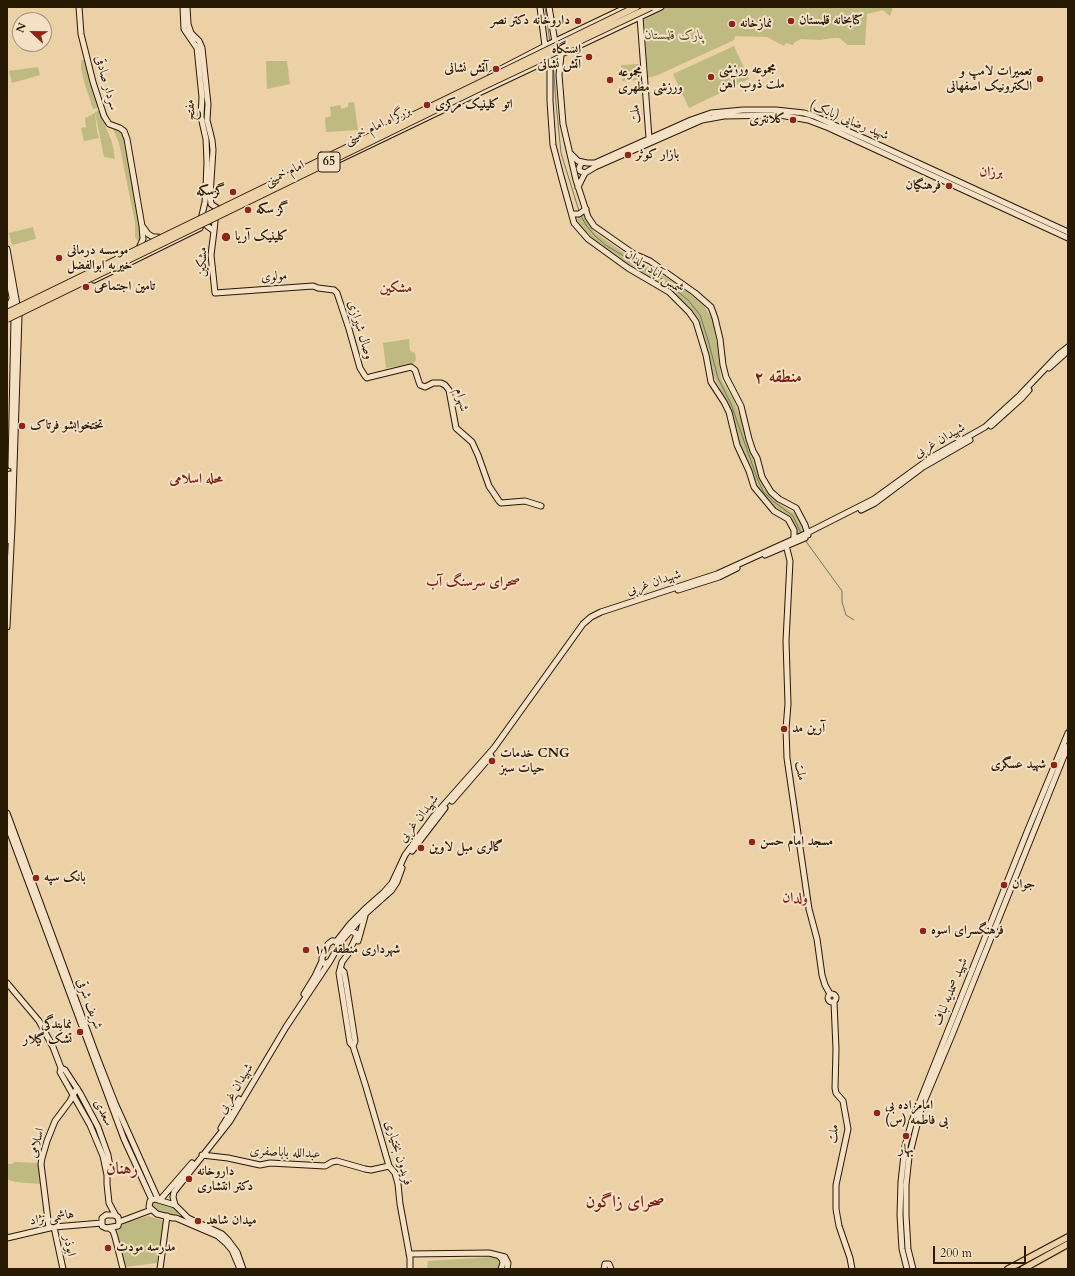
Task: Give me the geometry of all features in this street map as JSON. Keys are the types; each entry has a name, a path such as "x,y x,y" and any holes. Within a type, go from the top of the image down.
{"highway":[{"name":"بزرگراه امام خمینی","path":"7,311 636,7"},
{"name":"بزرگراه امام خمینی","path":"7,321 484,86 651,7"}],"main road":[{"name":"سردار صادقی","path":"79,7 81,34 93,82 104,116 109,124 124,131 127,139 142,226 143,239 140,246"},
{"name":"مفتح","path":"183,7 184,29 196,46 202,117 206,139 207,162 202,215"},
{"name":"مفتح","path":"187,7 188,24 191,33 199,41 202,48 208,104 207,120 213,150 210,196 211,204"},
{"path":"540,7 545,46"},
{"path":"549,7 555,42"},
{"name":"امام خمینی","path":"7,311 455,93 545,46 627,7"},
{"name":"امام خمینی","path":"7,321 459,102 661,7"},
{"name":"ملت","path":"640,17 649,138"},
{"path":"587,26 587,35 593,40"},
{"path":"580,30 586,34 587,43"},
{"path":"561,55 559,75 563,124 578,187 588,217 594,226 634,254 650,261 695,292 711,308 720,339 726,377 741,406 749,439 757,458 762,477 771,492 779,499 796,508 808,534"},
{"name":"شمس آباد ولدان","path":"548,60 550,66 549,75 554,145 574,223 588,239 623,264 669,292 689,312 696,322 706,355 711,382 729,412 737,445 749,471 754,487 774,510 788,519 794,530 794,539"},
{"path":"549,75 555,73 559,75"},
{"path":"455,93 459,102"},
{"name":"شهید رضایی (بابک)","path":"582,162 594,162 691,120 711,113 780,115 808,120 829,128 1026,216 1068,232"},
{"name":"شهید رضایی (بابک)","path":"585,173 702,120 735,113"},
{"path":"570,153 578,161 582,162 579,168 580,171 585,173 578,187"},
{"path":"204,205 209,207 211,204 217,208"},
{"path":"572,214 580,214 586,209"},
{"name":"شهید رضایی (بابک)","path":"1026,216 1068,238"},
{"name":"مشکین","path":"215,220 211,255 215,293"},
{"path":"206,225 214,231"},
{"path":"142,226 148,234 153,237 158,237"},
{"path":"7,249 17,317 7,627"},
{"path":"7,272 12,296 16,306"},
{"name":"مولوی","path":"215,293 313,286 334,290"},
{"name":"وصال شیرازی","path":"334,290 337,293 360,368 365,376"},
{"path":"7,311 11,303 12,296"},
{"path":"7,541 14,414 14,336 17,317"},
{"path":"8,334 14,336"},
{"name":"شهیدان غربی","path":"337,943 366,913 391,891 397,882 407,857 444,809 495,752 579,635 592,620 602,615 719,577 794,539 808,534 874,499 937,454 985,427 1020,395 1059,354 1068,347"},
{"name":"شهیدان غربی","path":"173,1198 174,1192 177,1188 230,1122 286,1027 330,961 337,943 350,924 392,883 405,855 433,817 494,748 584,624 591,617 717,574 875,503 923,467 986,430 1021,399 1047,370 1068,351"},
{"name":"شهرام","path":"365,376 367,378 411,367 415,370 420,385 425,387 433,384 445,385 448,390 456,428 472,442 489,486 501,503 525,501 541,506"},
{"name":"ملت","path":"786,544 790,561 786,641 788,704 786,729 787,758 809,910 817,939 822,975 825,986 830,994 836,998 834,1002 836,1049 835,1088 836,1093 843,1101 848,1129 836,1185 836,1209 839,1226 850,1258 852,1269"},
{"name":"شهید صمدیه لباف","path":"907,1269 902,1249 900,1182 905,1146 912,1121 927,1089 1034,823 1068,733"},
{"name":"شهید صمدیه لباف","path":"1034,823 1068,746"},
{"name":"شریف شرقی","path":"7,813 124,1139 152,1200"},
{"name":"شریف شرقی","path":"7,825 32,886 115,1103 159,1200"},
{"path":"348,954 352,952 356,944 366,913"},
{"path":"348,954 356,937 356,933 349,931"},
{"name":"شهیدان غربی","path":"159,1200 166,1194 215,1135 232,1112 315,976 328,944 332,941 337,943"},
{"name":"فریدون بختیاری","path":"348,954 342,962 339,973 350,1043 353,1046 389,1166 395,1173 398,1184 410,1269"},
{"path":"322,961 325,964 330,961"},
{"name":"سعدی","path":"7,983 40,1021 53,1047 61,1068 60,1072 86,1116 101,1150 107,1175 109,1204"},
{"name":"سعدی","path":"61,1068 65,1070 91,1112 106,1147 110,1167 107,1175"},
{"name":"اسلامی","path":"52,1228 41,1164 42,1158 55,1121 77,1088"},
{"name":"شهید صمدیه لباف","path":"913,1269 908,1242 906,1185 914,1136 927,1089"},
{"path":"101,1150 106,1147"},
{"name":"عبدالله باباصفری","path":"202,1155 228,1158 260,1165 270,1163 324,1166 337,1161 371,1170 389,1166"},
{"path":"166,1194 167,1198 173,1198 177,1207 179,1214 176,1218"},
{"path":"150,1209 150,1201 152,1200 159,1200 177,1207 187,1220 218,1236 226,1243 232,1250 240,1269"},
{"path":"109,1204 102,1223 104,1227 113,1231 122,1269"},
{"path":"109,1204 118,1221 115,1237"},
{"path":"109,1228 118,1221 150,1209 167,1216 187,1220 222,1234 237,1252 243,1269"},
{"path":"104,1216 118,1221"},
{"path":"160,1269 167,1216"},
{"name":"هاشمی نژاد","path":"7,1238 52,1228 102,1223"},
{"name":"ابوذر","path":"52,1228 63,1269"},
{"path":"1008,1269 1068,1237"},
{"path":"1023,1269 1068,1244"},
{"path":"409,1254 497,1254 505,1258 508,1263 507,1269"},
{"path":"497,1254 502,1259 503,1263 501,1269"},
{"path":"604,1269 606,1264 609,1264 610,1269"}],"green space":[{"name":"پارک قلمستان","path":"667,7 893,7 890,16 883,10 867,14 865,45 848,45 839,38 833,38 820,40 801,39 793,45 786,43 784,46 767,37 735,36 734,40 658,75 648,78 644,19"},
{"name":"مجموعه ورزشی ملت ذوب آهن","path":"734,46 749,79 689,108 673,74"},
{"path":"81,60 85,60 99,107 93,109 81,69"},
{"path":"266,61 287,61 290,84 267,89"},
{"path":"639,64 641,80 622,81 621,65"},
{"path":"38,67 40,75 12,83 9,71"},
{"path":"354,102 358,130 326,132 325,118 331,116 330,107 340,105 341,109 348,107 348,103"},
{"path":"99,111 112,142 115,159 104,157 95,112"},
{"path":"95,113 99,138 84,141 81,128 86,127 85,118"},
{"path":"113,129 123,133 141,239 137,240 135,237 135,222 119,143"},
{"path":"585,214 593,231 630,257 679,285 704,306 713,321 721,379 733,399 741,419 751,453 764,488 773,499 795,514 801,523 803,531 797,535 796,528 791,518 775,508 757,487 737,436 728,405 712,372 704,341 694,314 667,288 598,244 576,221 578,217"},
{"path":"33,227 36,239 12,245 9,233"},
{"path":"409,339 410,351 415,353 416,360 413,364 386,368 383,343"},
{"path":"14,1162 39,1163 41,1184 15,1182 9,1180 7,1178 7,1164 12,1164"},
{"path":"157,1202 175,1208 178,1214 174,1217 157,1211 152,1208 153,1203"},
{"path":"148,1216 164,1221 157,1263 124,1267 117,1231 124,1223"},
{"path":"493,1257 498,1259 500,1265 499,1269 427,1269 428,1261"}],"waterway":[{"path":"545,7 550,42"},
{"path":"553,61 561,153 579,211"},
{"path":"581,216 595,236 607,246 664,280 688,300 700,315 718,378 731,404 763,491 773,501 793,516 801,533"},
{"path":"805,540 842,591 842,602 846,615 854,620"}],"place":[{"name":"داروخانه دکتر نصر","path":"578,21"},
{"name":"کتابخانه قلمستان","path":"791,21"},
{"name":"نمازخانه","path":"732,24"},
{"name":"ایستگاه آتش نشانی","path":"589,57"},
{"name":"آتش نشانی","path":"496,69"},
{"name":"مجموعه ورزشی ملت ذوب آهن","path":"711,77"},
{"name":"تعمیرات لامپ و الکترونیک اصفهانی","path":"1040,79"},
{"name":"مجموعه ورزشی مطهری","path":"610,80"},
{"name":"اتو کلینیک مرکزی","path":"427,105"},
{"name":"کلانتری","path":"793,120"},
{"name":"بازار کوثر","path":"628,155"},
{"name":"فرهنگیان","path":"949,186"},
{"name":"گزسکه","path":"233,192"},
{"name":"گز سکه","path":"248,210"},
{"name":"کلینیک آریا","path":"226,237"},
{"name":"موسسه درمانی خیریه ابوالفضل","path":"59,258"},
{"name":"تامین اجتماعی","path":"86,287"},
{"name":"تختخوابشو فرتاک","path":"22,426"},
{"name":"آرین مد","path":"784,729"},
{"name":"خدمات CNG حیات سبز","path":"492,761"},
{"name":"شهید عسگری","path":"1054,765"},
{"name":"مسجد امام حسن","path":"752,842"},
{"name":"گالری مبل لاوین","path":"421,848"},
{"name":"بانک سپه","path":"36,878"},
{"name":"جوان","path":"1004,885"},
{"name":"فرهنگسرای اسوه","path":"923,931"},
{"name":"شهرداری منطقه ۱۱","path":"306,950"},
{"name":"نمایندگی تشک گیلار","path":"80,1032"},
{"name":"امامزاده بی بی فاطمه (س)","path":"877,1113"},
{"name":"بهار","path":"906,1136"},
{"name":"داروخانه دکتر انتشاری","path":"189,1179"},
{"name":"میدان شاهد","path":"198,1221"},
{"name":"مدرسه مودت","path":"108,1248"}],"district":[{"name":"برزان","path":"991,173"},
{"name":"مشکین","path":"396,289"},
{"name":"منطقه ۲","path":"778,378"},
{"name":"محله اسلامی","path":"196,480"},
{"name":"صحرای سرسنگ آب","path":"473,583"},
{"name":"ولدان","path":"795,899"},
{"name":"رهنان","path":"122,1170"},
{"name":"صحرای زاگون","path":"625,1203"}]}
